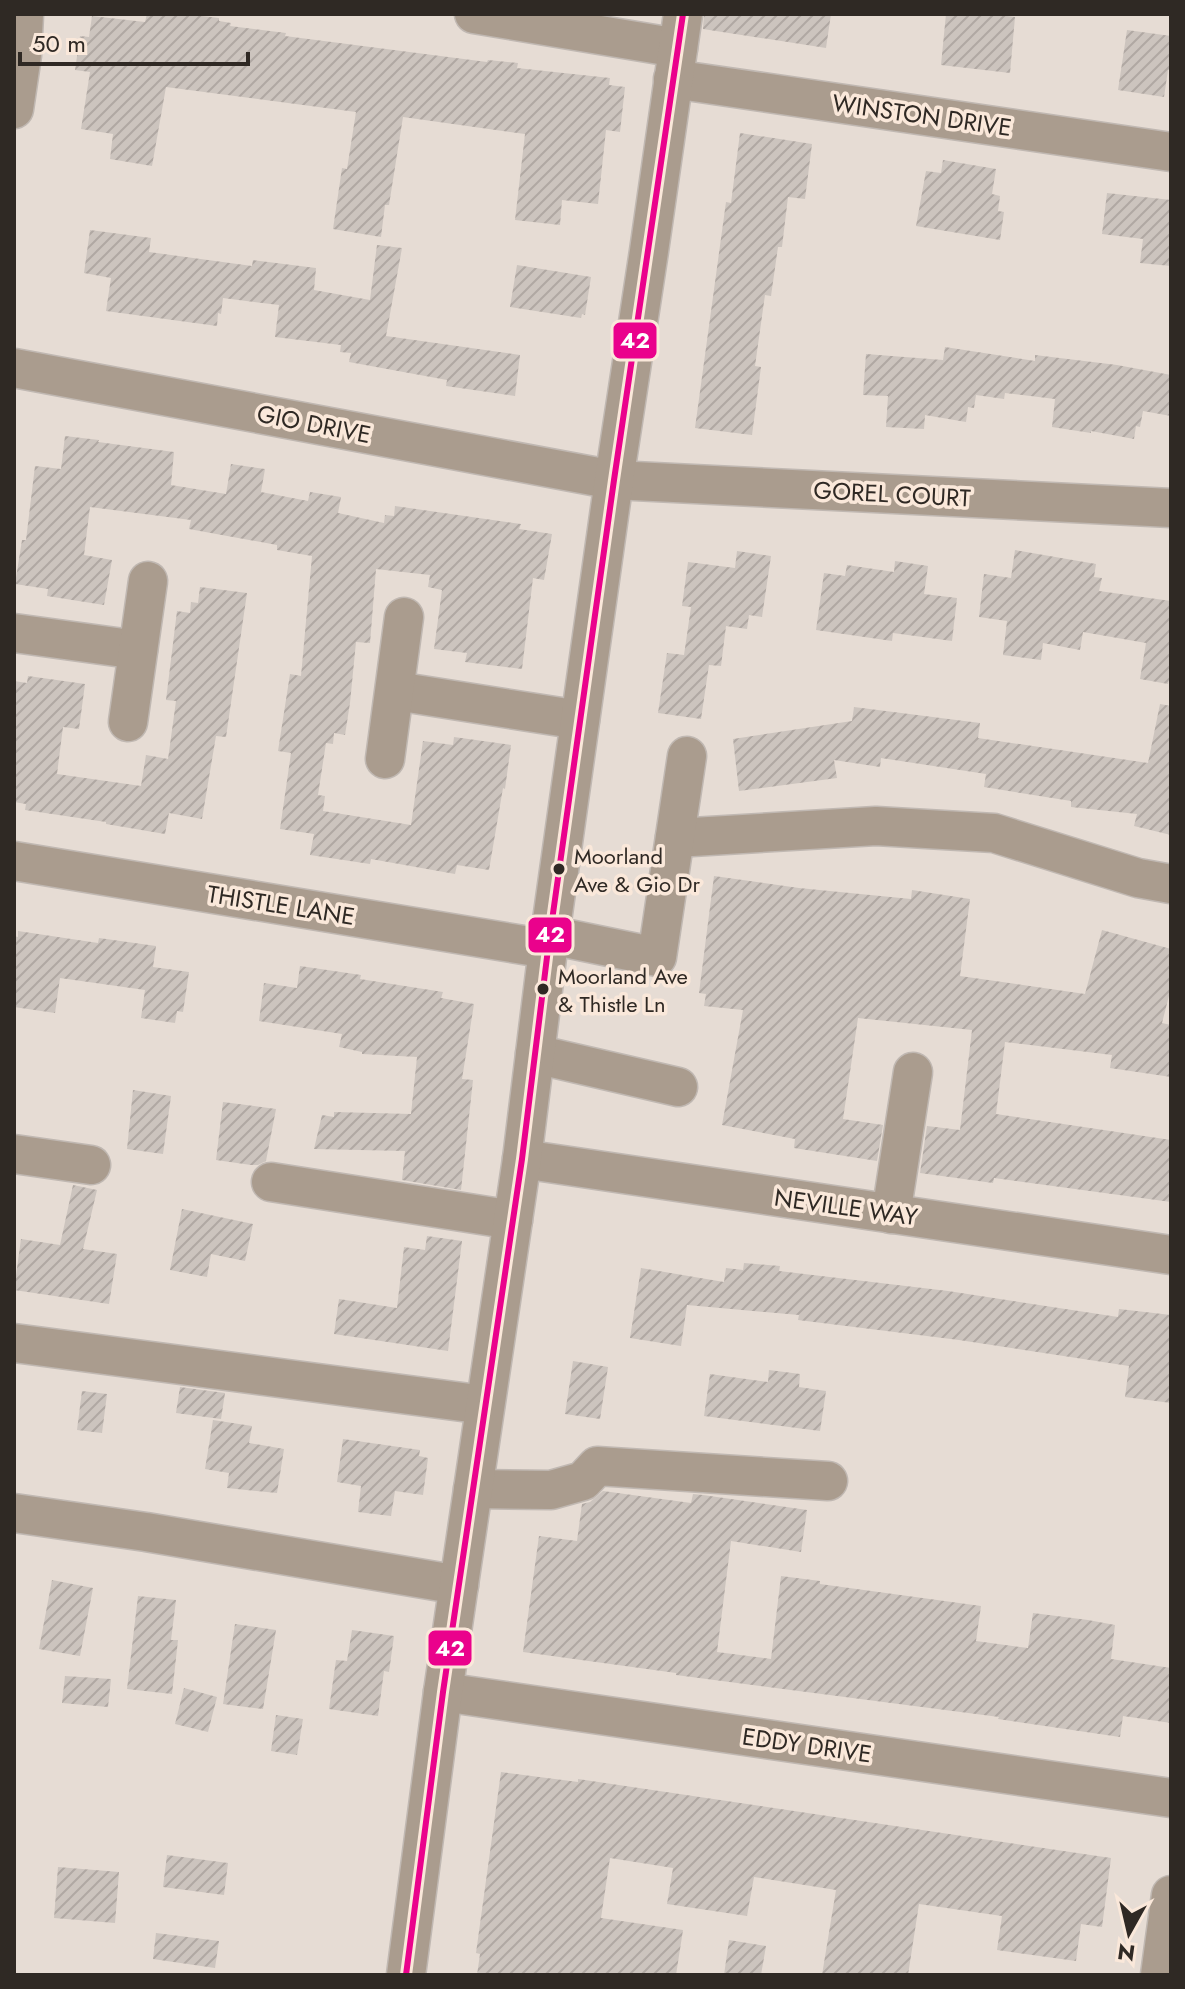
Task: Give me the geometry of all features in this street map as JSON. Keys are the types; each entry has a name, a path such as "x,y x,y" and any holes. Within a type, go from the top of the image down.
{"street":[{"path":"14,109 24,14"},
{"name":"WINSTON DRIVE","path":"474,14 678,47 1171,152"},
{"path":"406,1975 443,1692 522,1159 580,720 678,47"},
{"name":"GIO DRIVE","path":"14,368 614,480"},
{"name":"GOREL COURT","path":"614,480 1171,508"},
{"path":"128,722 148,581"},
{"path":"385,759 404,617"},
{"path":"14,633 138,650"},
{"path":"396,691 580,720"},
{"path":"687,756 675,838 876,826 994,833 1138,878 1171,884"},
{"name":"THISTLE LANE","path":"14,861 657,957 675,838"},
{"path":"535,1054 678,1087"},
{"path":"891,1214 913,1072"},
{"path":"14,1154 91,1165"},
{"name":"NEVILLE WAY","path":"522,1159 1171,1255"},
{"path":"271,1182 513,1220"},
{"path":"14,1343 485,1405"},
{"path":"473,1489 551,1490 583,1481 597,1466 828,1481"},
{"path":"14,1513 459,1585"},
{"name":"EDDY DRIVE","path":"443,1692 1171,1798"},
{"path":"1160,1975 1171,1895"}],"building":[{"path":"147,14 219,18 219,21 231,23 230,26 286,33 285,36 487,62 518,63 517,68 610,78 609,85 625,87 620,132 606,130 598,204 562,200 560,225 515,220 525,134 403,117 381,237 333,229 342,168 347,169 356,112 166,87 152,166 110,159 113,134 81,129 90,72 75,70 80,36 89,37 92,16 145,22"},
{"path":"704,14 831,14 826,48 703,29"},
{"path":"946,14 1015,17 1010,73 941,65"},
{"path":"1127,30 1171,36 1171,70 1168,70 1164,97 1118,90"},
{"path":"740,133 812,144 805,199 788,197 782,247 778,247 771,296 765,295 755,366 761,367 752,435 695,428 726,202 731,203"},
{"path":"943,160 996,169 992,194 1000,196 998,211 1004,212 1000,240 916,226 926,171 941,173"},
{"path":"1107,193 1171,200 1171,266 1140,263 1143,239 1102,234"},
{"path":"90,230 151,238 149,252 252,266 253,260 316,268 314,290 370,300 377,245 402,248 386,336 520,355 515,396 446,386 447,380 349,362 351,353 340,352 341,345 275,337 279,305 223,298 217,326 106,311 111,278 84,273"},
{"path":"517,265 591,277 585,315 582,314 581,318 510,307"},
{"path":"945,347 1035,361 1035,355 1117,365 1171,375 1171,416 1143,411 1134,439 1052,427 1055,399 1005,393 1004,399 976,395 974,408 968,407 966,422 925,415 924,429 886,427 888,396 863,395 866,354 943,360"},
{"path":"65,436 174,452 171,485 226,494 231,464 265,469 261,492 308,501 310,492 341,497 338,513 384,523 385,515 394,516 395,506 521,524 519,529 552,534 544,580 533,578 522,669 465,662 467,653 434,649 442,590 428,587 430,575 376,569 370,643 356,642 345,735 334,733 333,744 326,743 318,795 325,796 323,811 411,825 423,741 453,745 454,737 511,745 489,870 457,865 455,874 371,859 370,864 310,855 314,834 280,829 291,753 278,751 290,674 301,676 312,556 277,550 277,545 189,529 191,520 90,507 84,555 112,560 104,605 47,596 48,589 15,584 22,540 26,540 35,466 61,469"},
{"path":"1015,550 1096,564 1094,577 1102,578 1099,591 1171,601 1171,671 1168,684 1140,679 1146,643 1083,632 1080,650 1043,643 1041,660 1003,655 1007,621 979,617 984,574 1011,578"},
{"path":"737,551 771,556 762,617 749,615 747,629 726,626 721,666 709,665 701,719 658,713 667,653 684,655 691,607 682,606 688,562 735,568"},
{"path":"895,561 928,566 924,594 957,598 952,641 893,633 892,641 816,630 824,573 845,576 847,565 894,572"},
{"path":"200,587 247,593 226,737 216,736 202,819 169,813 165,834 25,810 26,804 14,802 14,681 27,683 28,676 85,684 79,729 63,727 57,774 141,786 146,755 168,759 176,701 166,700 177,611 190,613 191,602 198,603"},
{"path":"1160,704 1171,706 1171,835 1134,826 1137,814 1071,807 1071,801 984,787 986,774 881,758 880,767 834,760 837,778 739,791 733,739 852,721 854,707 980,723 978,738 1148,763"},
{"path":"714,876 911,899 912,890 970,899 960,976 1085,994 1102,930 1171,949 1171,988 1162,1023 1171,1025 1171,1077 1110,1068 1112,1055 1005,1042 996,1114 1171,1140 1171,1202 994,1178 993,1183 920,1173 927,1126 960,1130 972,1030 858,1018 843,1119 883,1125 877,1161 794,1148 795,1139 722,1125 743,1010 704,1006 706,994 699,993"},
{"path":"18,931 98,943 99,938 156,946 153,967 189,972 183,1012 177,1011 175,1023 141,1018 145,990 60,978 55,1013 14,1007 14,936 18,937"},
{"path":"300,966 443,992 441,998 474,1004 462,1079 473,1080 461,1190 402,1180 405,1151 314,1149 322,1115 334,1117 334,1112 411,1114 417,1057 362,1054 339,1047 342,1034 259,1021 264,983 297,988"},
{"path":"133,1090 171,1096 163,1154 127,1149"},
{"path":"223,1102 276,1109 266,1161 251,1165 216,1160"},
{"path":"73,1185 97,1190 83,1249 117,1254 109,1304 14,1290 21,1239 60,1245"},
{"path":"182,1209 253,1224 245,1261 211,1254 207,1277 170,1270"},
{"path":"427,1236 462,1241 448,1351 334,1334 339,1299 397,1308 404,1247 425,1250"},
{"path":"744,1263 780,1266 779,1271 948,1291 1118,1317 1119,1309 1171,1315 1171,1403 1125,1397 1129,1366 798,1320 799,1315 687,1305 681,1346 630,1338 641,1268 724,1282 726,1268 743,1270"},
{"path":"573,1361 608,1367 600,1419 565,1414"},
{"path":"769,1370 800,1374 799,1387 826,1391 820,1431 704,1416 710,1374 768,1382"},
{"path":"180,1387 225,1393 221,1419 176,1413"},
{"path":"82,1391 107,1394 102,1433 77,1430"},
{"path":"213,1420 252,1426 249,1443 284,1449 277,1493 227,1488 229,1473 205,1469"},
{"path":"343,1439 420,1450 419,1456 428,1458 423,1495 395,1491 391,1516 358,1512 361,1486 337,1482"},
{"path":"603,1491 691,1503 693,1494 807,1510 801,1552 731,1541 717,1652 771,1659 781,1576 981,1606 976,1641 1028,1648 1033,1613 1088,1620 1115,1625 1111,1659 1171,1668 1171,1723 1123,1716 1120,1737 999,1717 523,1652 539,1536 577,1541 582,1504 590,1502"},
{"path":"52,1580 93,1588 80,1656 39,1649"},
{"path":"138,1596 176,1600 171,1640 178,1640 172,1694 127,1689"},
{"path":"235,1624 276,1630 263,1709 223,1704"},
{"path":"352,1630 394,1636 389,1672 384,1671 378,1716 329,1709 336,1660 347,1661"},
{"path":"65,1676 111,1679 108,1707 62,1703"},
{"path":"184,1688 217,1697 208,1732 175,1724"},
{"path":"276,1715 303,1719 297,1755 271,1751"},
{"path":"501,1772 578,1782 578,1779 1111,1858 1102,1927 1081,1924 1076,1961 997,1950 1002,1916 919,1904 908,1975 822,1975 836,1890 754,1877 747,1916 667,1904 673,1868 610,1858 601,1918 683,1930 676,1975 477,1975 480,1954 476,1953"},
{"path":"167,1855 228,1863 224,1895 163,1887"},
{"path":"58,1867 119,1872 115,1923 54,1918"},
{"path":"156,1933 219,1941 215,1968 153,1959"},
{"path":"729,1940 766,1946 761,1975 724,1975"}],"transit line":[{"name":"42","path":"406,1975 443,1692 522,1159 548,949 614,480 683,14"}],"place":[{"name":"Moorland Ave & Gio Dr","path":"559,869"},
{"name":"Moorland Ave & Thistle Ln","path":"543,989"}]}
